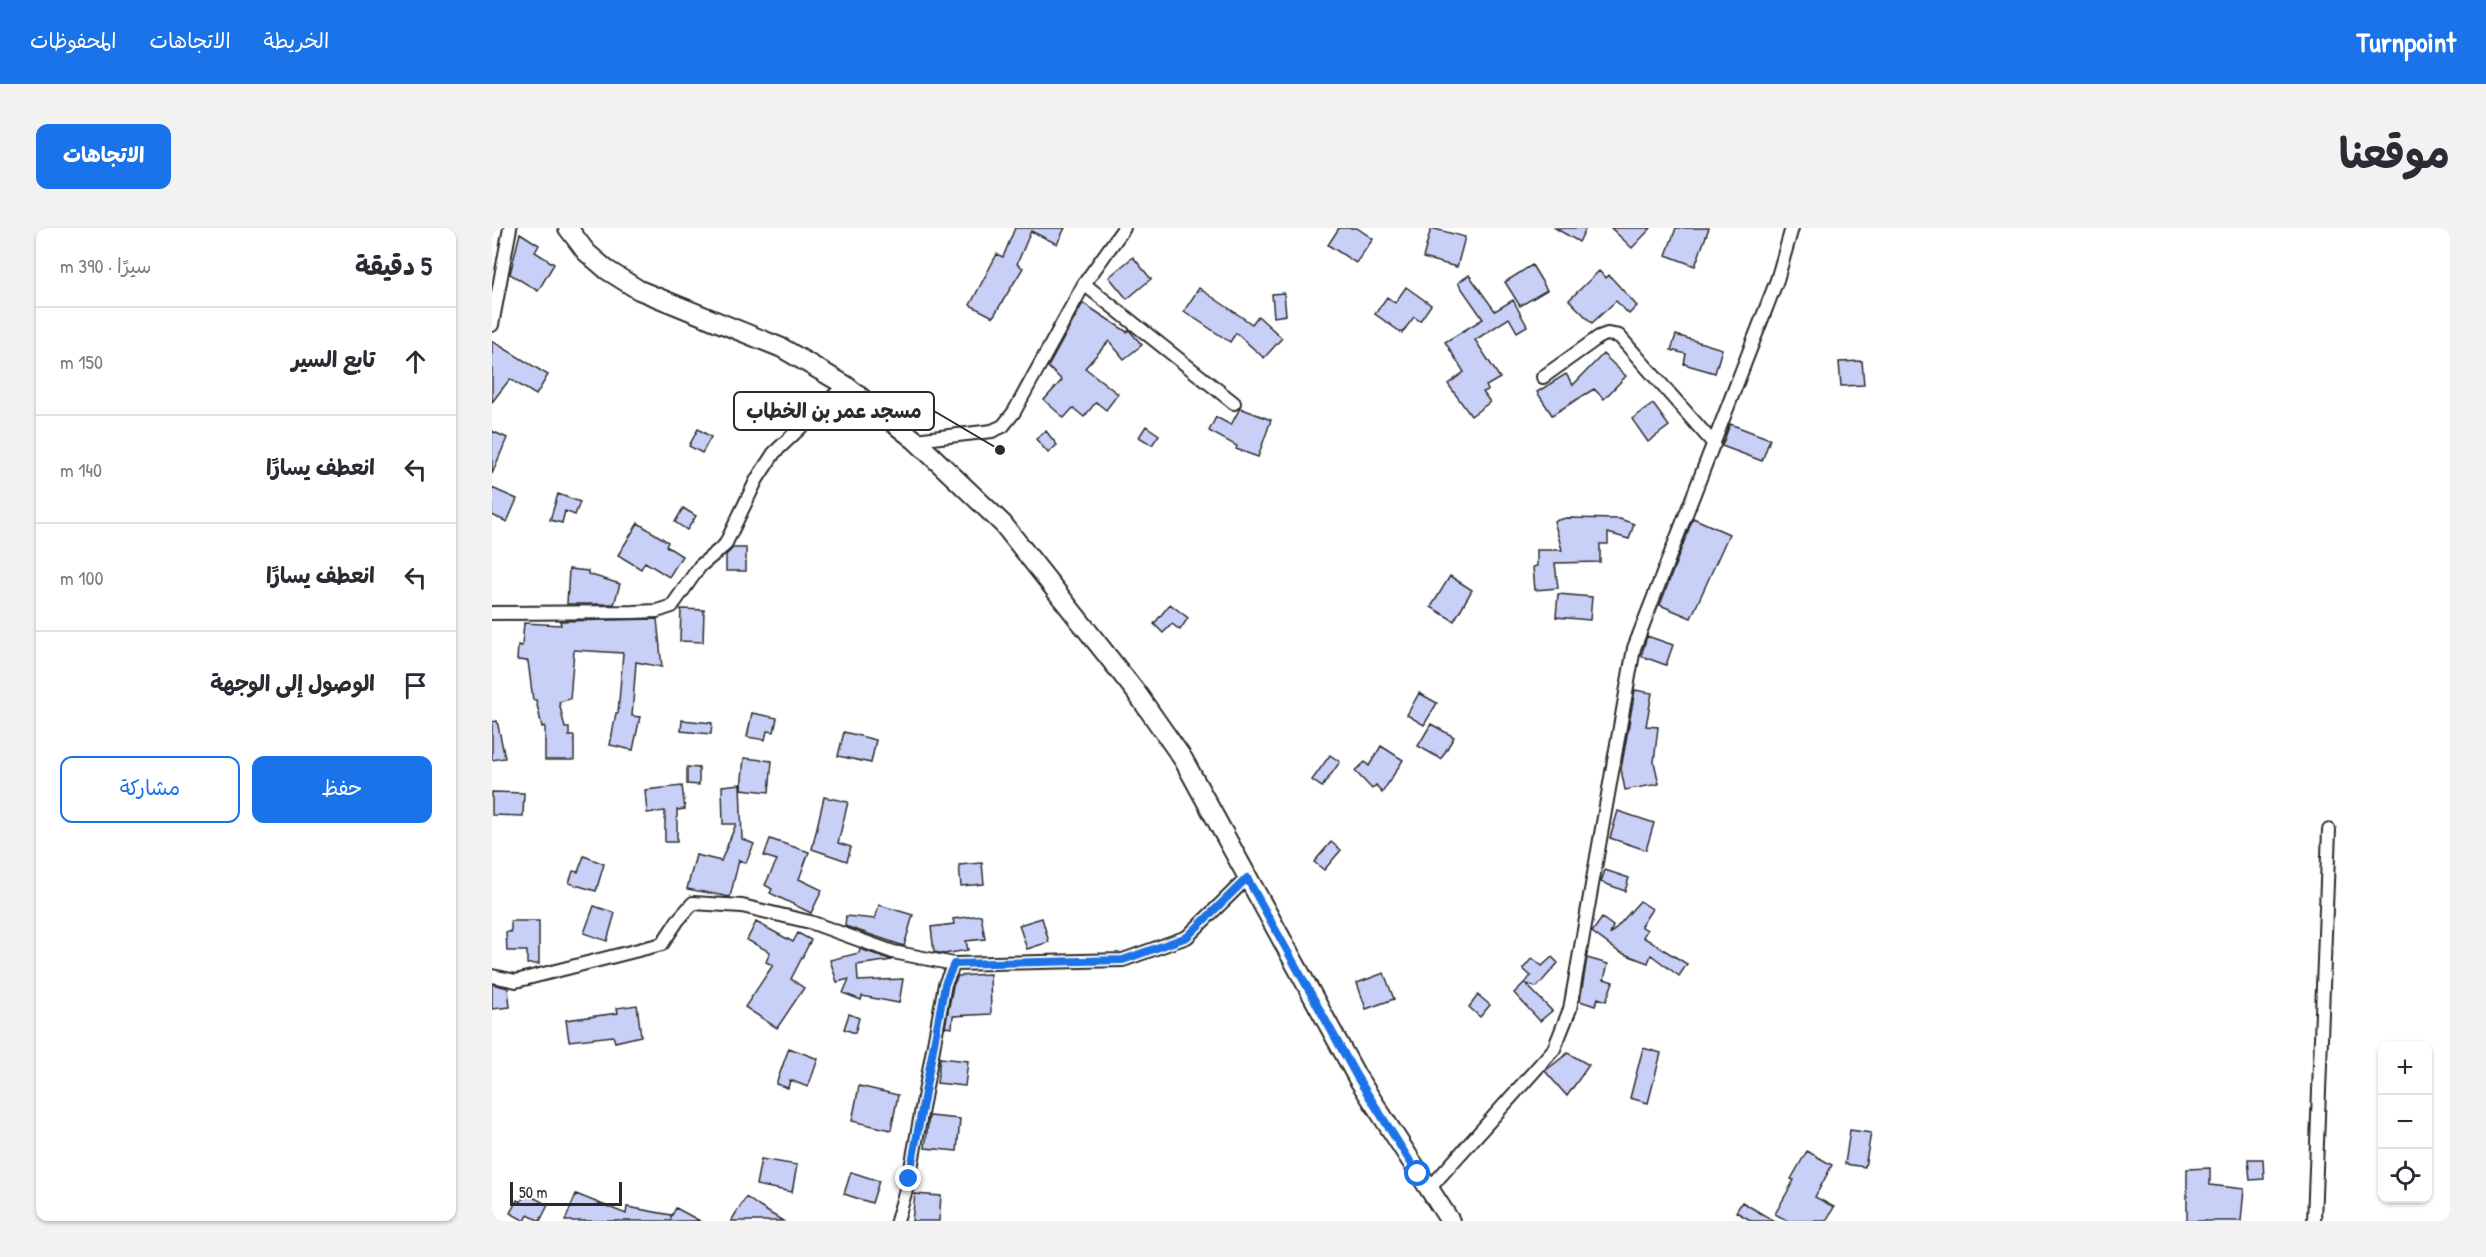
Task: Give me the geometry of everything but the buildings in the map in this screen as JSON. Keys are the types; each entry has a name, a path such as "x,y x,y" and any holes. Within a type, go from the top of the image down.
{"main road":[{"path":"568,228 586,252 607,270 639,290 782,348 845,385 915,440 1003,524 1136,692 1183,759 1357,1077 1450,1221"}],"street":[{"path":"492,325 510,228"},
{"path":"915,440 992,431 1003,426 1014,412 1084,284 1124,228"},
{"path":"1428,1190 1554,1049 1570,1010 1634,648 1777,280 1792,228"},
{"path":"1084,284 1234,403"},
{"path":"1543,377 1599,337 1607,333 1619,336 1714,444"},
{"path":"492,614 657,611 672,606 700,566 724,545 757,479 774,453 845,385"},
{"path":"2313,1221 2329,830"},
{"path":"492,976 516,981 662,944 693,903 742,906 810,922 893,952 954,964 1123,960 1187,937 1247,878"},
{"path":"897,1221 909,1179 945,984 954,964"}],"place":[{"name":"مسجد عمر بن الخطاب","path":"1000,450"}],"route":[{"path":"909,1179 945,984 954,964 1123,960 1187,937 1247,878 1357,1077 1418,1174"}]}
